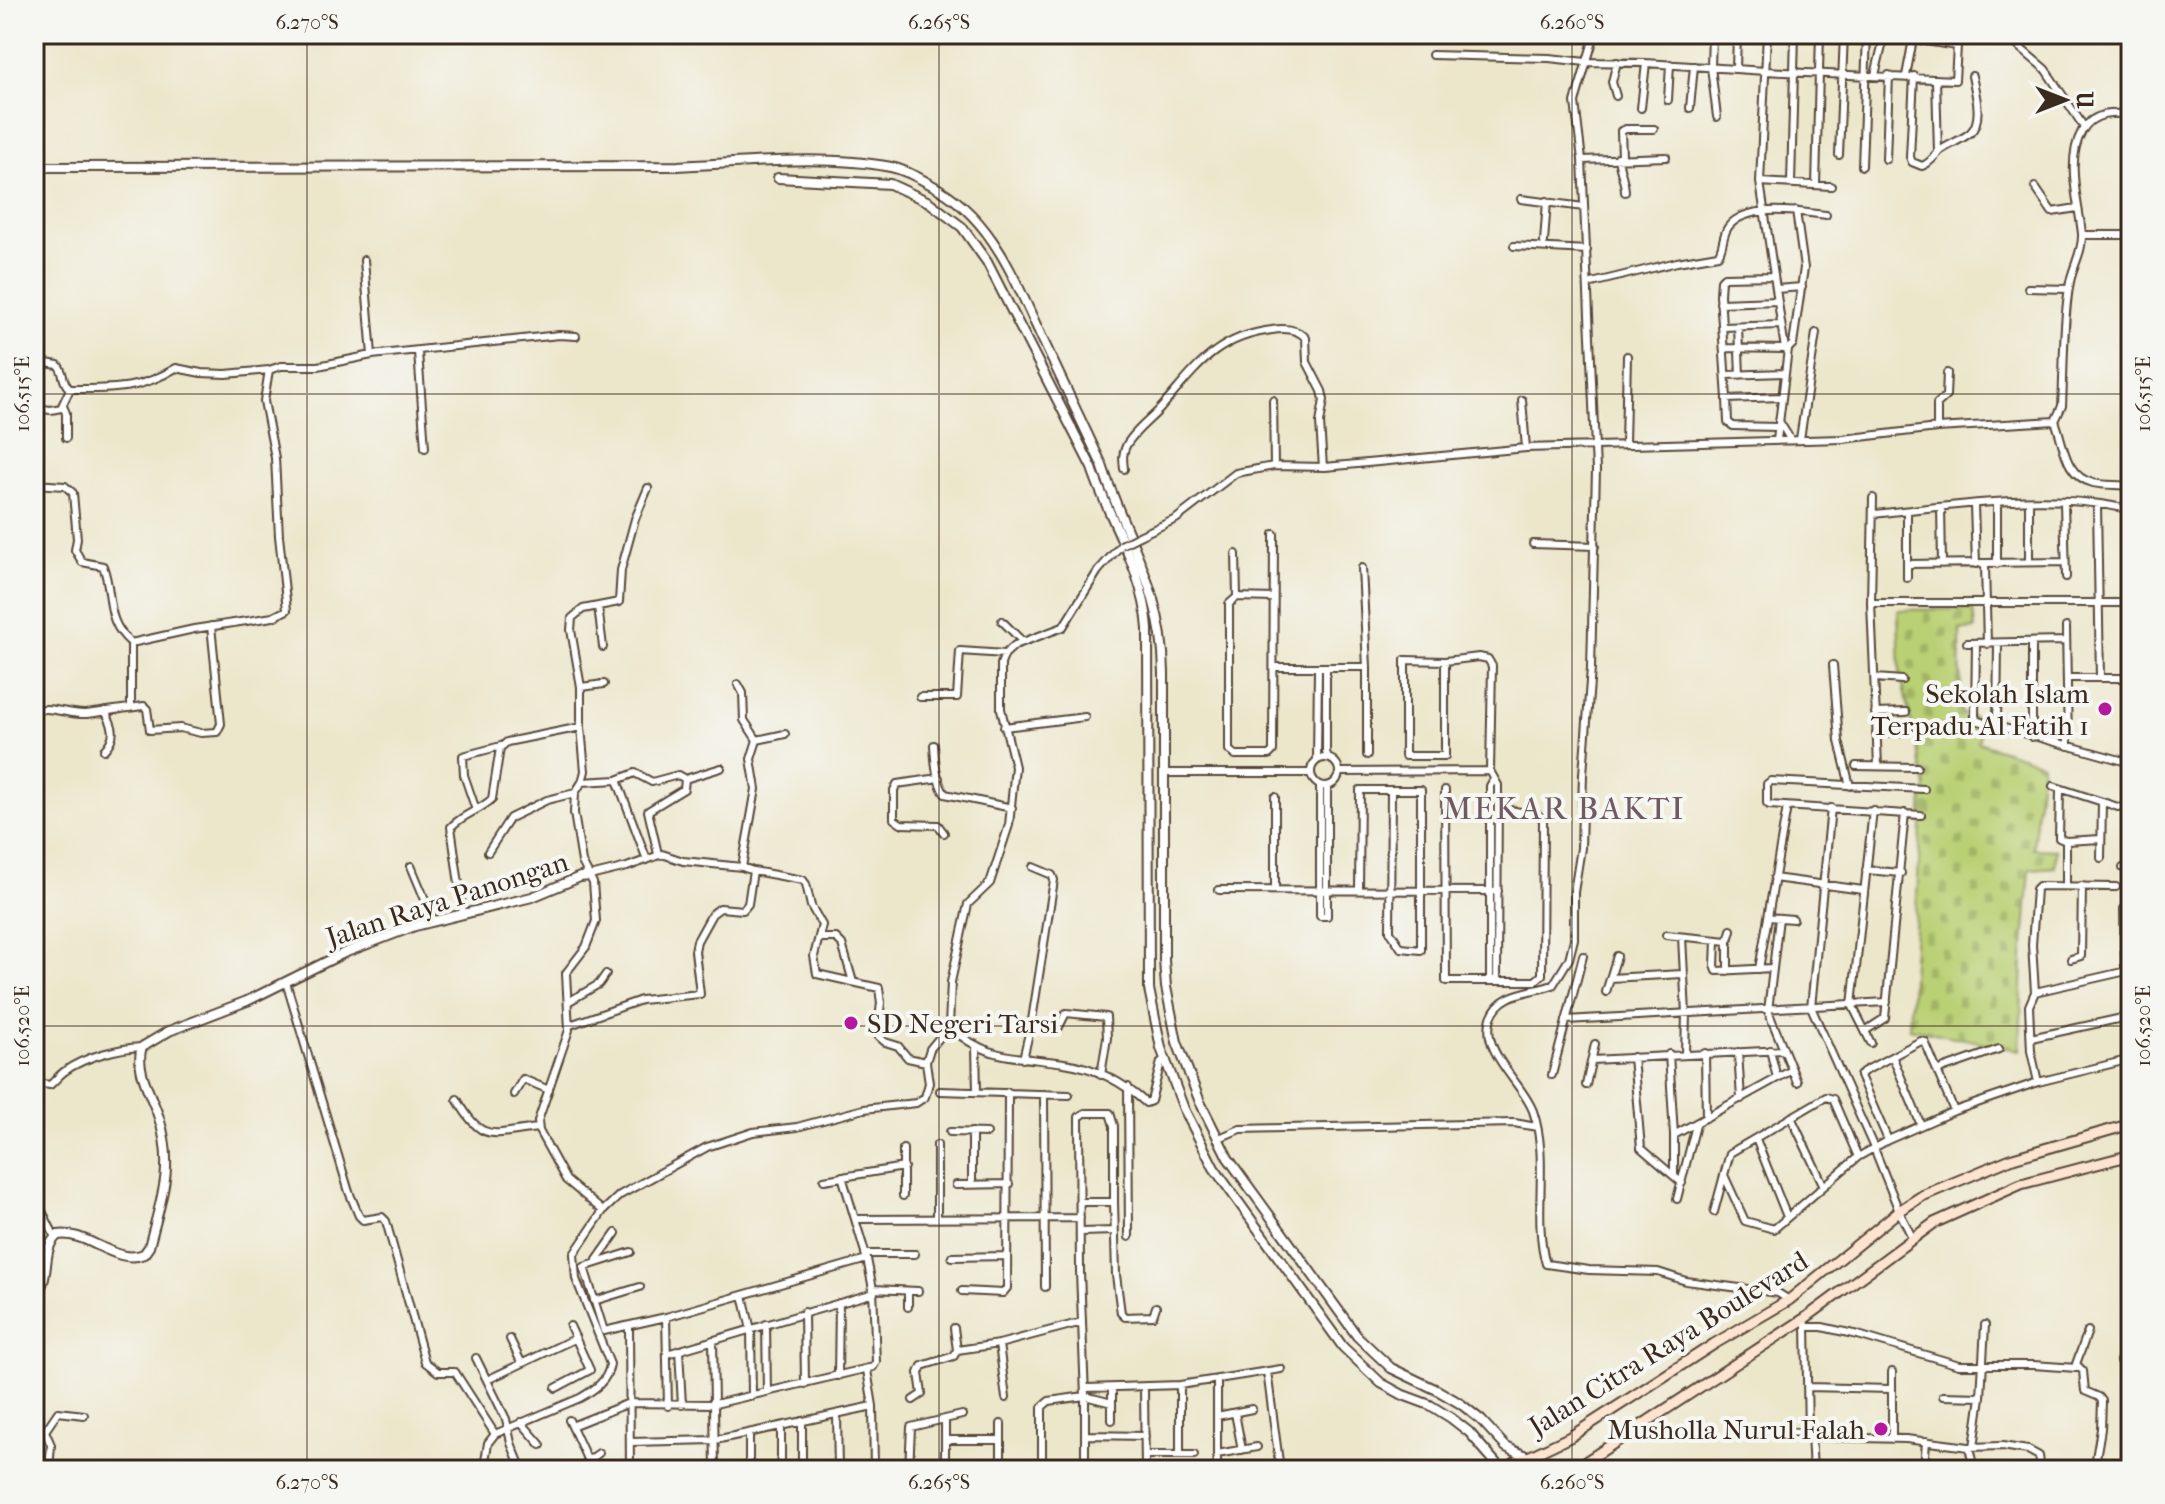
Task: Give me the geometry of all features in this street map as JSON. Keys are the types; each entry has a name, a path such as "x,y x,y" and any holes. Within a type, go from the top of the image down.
{"main road":[{"name":"Jalan Citra Raya Boulevard","path":"1505,1470 1514,1462 1570,1437 1714,1344 1789,1300 1922,1196 2013,1158 2131,1124"},
{"name":"Jalan Citra Raya Boulevard","path":"1573,1470 1805,1323 1912,1237 1958,1211 2021,1184 2131,1155"},
{"path":"1528,1457 1543,1462 1549,1470"}],"street":[{"path":"1595,34 1575,102 1587,250 1595,546 1581,848 1574,892 1574,939 1569,959 1553,985 1512,996 1500,1003 1490,1023 1491,1043 1526,1098 1540,1133 1542,1245 1546,1264 1589,1270 1658,1272 1686,1281 1778,1293 1789,1300"},
{"path":"1712,34 1711,67 1717,117"},
{"path":"1736,69 1737,34"},
{"path":"1767,34 1760,182 1786,349 1777,440"},
{"path":"1791,183 1795,34"},
{"path":"1816,185 1820,34"},
{"path":"1839,155 1844,34"},
{"path":"1862,166 1867,34"},
{"path":"1875,75 1885,34"},
{"path":"2015,34 2019,47 2045,69 2084,127"},
{"path":"1432,55 1956,79 1957,46 1914,36 1906,76"},
{"path":"1616,96 1612,82 1617,62"},
{"path":"1641,108 1646,63"},
{"path":"1668,100 1670,64"},
{"path":"1690,108 1694,66"},
{"path":"1886,159 1889,75"},
{"path":"1914,76 1910,149 1912,162 1922,166 1929,164 1938,152 1971,132 1975,126 1978,118 1972,76"},
{"path":"1936,79 1938,152"},
{"path":"2131,114 2100,115 2084,127 2076,147 2077,208 2082,235 2069,289 2062,406 2055,421 2070,467 2081,479 2097,484 2131,486"},
{"path":"1625,192 1618,169 1621,131 1654,129"},
{"path":"1582,160 1620,156 1666,157"},
{"path":"34,167 678,166 778,161 872,164 895,167 916,176 958,201 974,215 1002,253 1102,465 1113,500 1140,554 1161,622 1164,648 1166,987 1177,1042 1217,1139 1250,1190 1374,1355 1400,1374 1461,1404 1506,1447 1528,1457"},
{"path":"862,164 862,181"},
{"path":"872,164 872,181"},
{"path":"778,178 890,184 929,202 962,227 977,245 1092,468 1104,503 1131,556 1145,601 1148,629 1149,989 1165,1060 1201,1146 1236,1200 1353,1358 1381,1383 1451,1418 1469,1432 1505,1470"},
{"path":"1760,182 1831,186"},
{"path":"2035,187 2052,212 2077,208"},
{"path":"1521,199 1584,207"},
{"path":"1544,242 1547,201"},
{"path":"1724,348 1786,349 1793,344 1802,287 1802,245 1796,211"},
{"path":"1588,284 1718,255 1727,229 1732,223 1751,214 1796,211 1826,215"},
{"path":"2082,235 2131,235"},
{"path":"1514,246 1587,250"},
{"path":"364,260 372,355"},
{"path":"1774,276 1724,277 1721,280 1720,303 1728,422 1733,426 1778,424"},
{"path":"1776,289 1802,287"},
{"path":"2028,288 2069,289"},
{"path":"1720,303 1777,301"},
{"path":"1723,327 1781,325"},
{"path":"1738,327 1740,375"},
{"path":"1124,469 1122,455 1128,442 1171,397 1196,365 1231,340 1252,332 1280,329 1301,332 1306,338 1307,362 1324,400 1320,423 1323,467"},
{"path":"1800,439 1816,333"},
{"path":"34,361 58,365 63,372 65,385 70,389 122,390 163,377 179,367 209,374 269,370 281,366 318,366 372,355 559,335 576,336"},
{"path":"418,352 425,448"},
{"path":"1625,444 1627,356"},
{"path":"131,643 285,613 275,458 264,401 269,370"},
{"path":"1726,375 1784,373"},
{"path":"1937,428 1937,404 1946,396 1947,373"},
{"path":"66,438 63,406 70,389"},
{"path":"1727,399 1781,397"},
{"path":"1273,400 1274,466"},
{"path":"1522,400 1526,448"},
{"path":"34,408 51,410 63,406"},
{"path":"470,1470 484,1463 488,1443 495,1434 580,1398 600,1384 609,1372 610,1364 576,1279 573,1259 576,1247 603,1211 620,1195 722,1141 753,1132 797,1127 864,1109 916,1103 927,1094 929,1079 926,1062 930,1049 949,1026 951,982 966,909 970,901 990,883 1012,808 1015,767 1004,727 1000,673 1005,654 1022,641 1063,627 1098,571 1121,545 1176,519 1236,473 1274,466 1323,467 1526,448 1852,438 1937,428 2055,421"},
{"path":"1778,424 1790,439"},
{"path":"34,484 65,486 73,493 75,550 82,562 103,566 115,625 131,643 131,705"},
{"path":"603,1211 566,1180 538,1128 570,1025 567,969 586,947 596,925 594,890 580,855 574,813 575,793 582,782 585,760 581,687 571,630 572,618 583,609 619,602 621,570 635,519 648,488"},
{"path":"1873,498 1871,603 1878,766"},
{"path":"1873,514 2029,501 2131,510"},
{"path":"2029,501 2029,562"},
{"path":"2064,502 2066,577"},
{"path":"1997,504 1997,564"},
{"path":"1974,505 1976,564"},
{"path":"2097,505 2100,678"},
{"path":"1941,507 1942,564"},
{"path":"1907,511 1907,578"},
{"path":"1273,598 1237,597 1229,604 1229,750 1235,755 1272,754 1274,534"},
{"path":"1533,544 1595,546"},
{"path":"1236,554 1237,597"},
{"path":"1907,564 2065,562"},
{"path":"1985,565 1987,644"},
{"path":"1362,568 1367,755"},
{"path":"1871,603 2131,603"},
{"path":"598,606 603,647"},
{"path":"1002,621 1022,641"},
{"path":"34,711 48,709 74,714 131,705 146,707 150,730 180,728 201,733 219,730 221,720 211,626"},
{"path":"2066,627 2068,746"},
{"path":"1967,643 2065,641"},
{"path":"1976,643 1975,717 1979,721 2131,763"},
{"path":"2032,643 2032,737"},
{"path":"1997,727 1998,644"},
{"path":"920,697 957,697 960,651 1005,654"},
{"path":"1445,661 1445,756 1405,756 1405,660 1488,659 1492,666 1490,771 1498,785 1494,891"},
{"path":"1833,665 1839,741 1850,786"},
{"path":"1274,667 1367,667"},
{"path":"1322,668 1328,758"},
{"path":"1317,760 1328,758 1335,762 1339,772 1335,782 1324,785 1313,780 1311,773 1317,760 1322,668"},
{"path":"1876,678 1902,680"},
{"path":"2067,678 2131,678"},
{"path":"581,687 604,684"},
{"path":"738,684 743,693 744,720 757,740"},
{"path":"104,750 114,735 105,711"},
{"path":"1875,713 1906,712"},
{"path":"1004,727 1085,717"},
{"path":"476,810 464,775 463,756 507,742 581,727"},
{"path":"1876,733 1910,732"},
{"path":"757,740 785,734"},
{"path":"742,867 748,824 755,802 756,782 751,759 757,740"},
{"path":"934,745 945,794 1012,808"},
{"path":"463,913 451,827 462,815 491,801 501,746"},
{"path":"1856,766 1917,767"},
{"path":"582,782 617,780 635,773 652,782 678,775 685,779 721,768"},
{"path":"1339,772 1490,771"},
{"path":"1148,774 1311,773"},
{"path":"939,778 897,784 894,790 894,819 901,824 938,825 944,833"},
{"path":"685,779 684,789 648,811 658,854 683,861 742,867 803,880 811,906 822,925 814,956 817,974 879,988 881,1003 877,1035 881,1041 898,1046 908,1058 926,1062"},
{"path":"1494,779 1490,786 1494,981"},
{"path":"617,780 647,860"},
{"path":"1921,815 1767,804 1768,782 1924,789"},
{"path":"1324,785 1324,890"},
{"path":"2101,839 2066,841 2058,836 2056,788 2118,807"},
{"path":"1359,890 1360,790 1391,790 1421,790 1421,950 1401,948 1390,931 1391,790"},
{"path":"1445,790 1446,981 1535,981 1542,975 1543,819 1538,815 1498,808"},
{"path":"488,852 510,818 547,800 575,793"},
{"path":"1275,797 1275,890"},
{"path":"2101,858 2102,802"},
{"path":"1759,969 1787,807"},
{"path":"1831,808 1811,1007 1912,1237"},
{"path":"1871,1043 1852,1005 1873,810"},
{"path":"1865,1031 1885,1019 1905,813"},
{"path":"2066,841 2066,885"},
{"name":"Jalan Raya Panongan","path":"142,1047 169,1031 247,1001 344,953 434,921 532,897 580,877 647,860 658,854"},
{"path":"411,866 434,921"},
{"path":"1023,1059 1031,1027 1054,880 1052,875 1033,867"},
{"path":"1866,870 1901,873"},
{"path":"570,1025 641,1000 700,994 695,951 697,941 712,914 720,908 743,910 748,904 753,871"},
{"path":"1774,878 1863,890"},
{"path":"2038,1082 2032,1060 2029,1006 2035,992 2032,945 2036,889 2039,886 2066,885 2116,887"},
{"path":"2071,959 2081,956 2082,886"},
{"path":"1219,890 1494,891"},
{"path":"2035,992 2128,970 2128,930 2124,909 2131,906"},
{"path":"1768,917 1793,919"},
{"path":"1779,918 1768,1011 1797,1082"},
{"path":"1728,971 1731,930"},
{"path":"1666,935 1728,941"},
{"path":"820,938 833,937 842,944 853,982"},
{"path":"1682,937 1685,1054"},
{"path":"1716,940 1715,969 1772,968"},
{"path":"1552,1075 1583,956"},
{"path":"1606,992 1617,956"},
{"path":"568,1002 599,984 606,974"},
{"path":"1610,978 1682,974"},
{"path":"286,982 349,1192 363,1220 382,1217 386,1221 425,1362 438,1372 455,1372 495,1434"},
{"path":"1566,1020 1887,1002"},
{"path":"1031,1027 1057,1031 1064,1015 1070,1012 1106,1017 1107,1038 1101,1075"},
{"path":"2031,1038 2131,1016"},
{"path":"949,1026 990,1053 1063,1062 1128,1087 1146,1103 1151,1101 1161,1062 1165,1060"},
{"path":"1888,1140 1860,1076 1923,1041 1939,1070 1954,1111"},
{"path":"1586,1085 1595,1044"},
{"path":"976,1046 977,1092"},
{"path":"34,1083 50,1085 64,1071 82,1063 142,1047 140,1064 168,1152 168,1170 149,1247 144,1254 130,1257 71,1235 55,1237"},
{"path":"1939,1070 1999,1049"},
{"path":"1770,1050 1777,1078"},
{"path":"1592,1060 1783,1050"},
{"path":"1738,1052 1741,1099"},
{"path":"1705,1053 1706,1118"},
{"path":"1669,1054 1674,1176"},
{"path":"1633,1057 1641,1148 1682,1183"},
{"path":"1893,1058 1921,1125"},
{"path":"1724,1175 1745,1221 1774,1229 1858,1157 1888,1140 1954,1111 2038,1082 2131,1059"},
{"path":"1674,1135 1792,1070"},
{"path":"514,1094 523,1079 549,1090"},
{"path":"1128,1087 1129,1237"},
{"path":"940,1091 1069,1095"},
{"path":"962,1291 1007,1291 1008,1092"},
{"path":"1044,1094 1045,1287"},
{"path":"1714,1212 1730,1153 1826,1097 1832,1097 1858,1157"},
{"path":"457,1099 471,1123 482,1131 538,1128"},
{"path":"1085,1470 1079,1117 1085,1113 1110,1113 1114,1126 1114,1231 1122,1316 1153,1316 1156,1307"},
{"path":"1791,1117 1824,1186"},
{"path":"1201,1146 1240,1129 1514,1123 1537,1127"},
{"path":"1677,1199 1697,1124"},
{"path":"950,1132 987,1133"},
{"path":"972,1132 972,1184"},
{"path":"1756,1139 1787,1217"},
{"path":"937,1145 937,1219"},
{"path":"903,1149 903,1196"},
{"path":"824,1180 904,1167"},
{"path":"592,1470 571,1422 629,1403 668,1406 715,1404 867,1370 876,1362 874,1291 842,1176"},
{"path":"956,1185 1009,1184"},
{"path":"1080,1202 1114,1202"},
{"path":"34,1205 43,1213 55,1237"},
{"path":"855,1219 1080,1218"},
{"path":"1081,1232 1114,1231"},
{"path":"596,1261 616,1233"},
{"path":"34,1295 42,1286 49,1248 55,1237"},
{"path":"631,1252 596,1261 583,1269 604,1331 666,1317 866,1257 915,1254"},
{"path":"952,1257 1007,1256"},
{"path":"594,1301 640,1287"},
{"path":"667,1354 874,1291 918,1291"},
{"path":"908,1291 908,1307"},
{"path":"743,1295 751,1330 752,1396"},
{"path":"838,1376 839,1303"},
{"path":"804,1312 805,1384"},
{"path":"666,1317 668,1406"},
{"path":"957,1350 999,1344 1082,1322"},
{"path":"1813,1470 1805,1323 1959,1365 2077,1368 2083,1371 2085,1391 2102,1401 2094,1470"},
{"path":"766,1324 767,1392"},
{"path":"1974,1470 1971,1447 1981,1397 1985,1325"},
{"path":"556,1388 590,1370 570,1326"},
{"path":"629,1326 630,1470"},
{"path":"913,1400 922,1394 919,1373 922,1366 954,1356 957,1350 954,1328"},
{"path":"2077,1368 2077,1357 2088,1331"},
{"path":"487,1380 576,1338"},
{"path":"510,1339 521,1362"},
{"path":"713,1340 715,1470"},
{"path":"999,1344 1006,1398"},
{"path":"679,1350 682,1405"},
{"path":"476,1358 509,1427 511,1443 522,1470"},
{"path":"2120,1361 2131,1362"},
{"path":"1086,1388 1180,1385 1281,1369"},
{"path":"867,1370 873,1406 874,1470"},
{"path":"1267,1371 1280,1470"},
{"path":"1892,1372 1892,1439"},
{"path":"1217,1379 1217,1470"},
{"path":"1180,1385 1180,1455"},
{"path":"1808,1387 1891,1389"},
{"path":"1112,1388 1112,1420"},
{"path":"1144,1388 1145,1470"},
{"path":"1042,1470 1042,1407 1049,1401 1085,1396 1112,1403"},
{"path":"1943,1396 1981,1397"},
{"path":"630,1442 715,1440 873,1406"},
{"path":"1217,1416 1252,1409"},
{"path":"45,1431 58,1412 84,1415"},
{"path":"1235,1413 1242,1450"},
{"path":"837,1414 838,1470"},
{"path":"909,1470 911,1427 962,1415"},
{"path":"945,1419 945,1470"},
{"path":"802,1421 802,1470"},
{"path":"521,1422 541,1445"},
{"path":"1001,1424 1001,1470"},
{"path":"781,1426 781,1470"},
{"path":"34,1428 45,1431"},
{"path":"45,1431 51,1445 49,1470"},
{"path":"1750,1431 1926,1441 1971,1447 2002,1446 2028,1450 2039,1456 2041,1470"},
{"path":"749,1433 749,1470"},
{"path":"1085,1435 1145,1436"},
{"path":"945,1440 1001,1440"},
{"path":"1924,1469 1926,1441"},
{"path":"1217,1454 1257,1447"},
{"path":"589,1460 599,1453"},
{"path":"1145,1455 1194,1455"}],"green space":[{"path":"1973,609 1975,629 1960,630 1961,713 1984,720 1978,742 2042,763 2033,849 2056,850 2055,867 2030,869 2020,1050 1909,1028 1926,787 1900,673 1898,610"}],"place":[{"name":"Sekolah Islam Terpadu Al Fatih 1","path":"2105,709"},
{"name":"SD Negeri Tarsi","path":"851,1023"},
{"name":"Musholla Nurul Falah","path":"1881,1429"}],"district":[{"name":"MEKAR BAKTI","path":"1564,808"}]}
